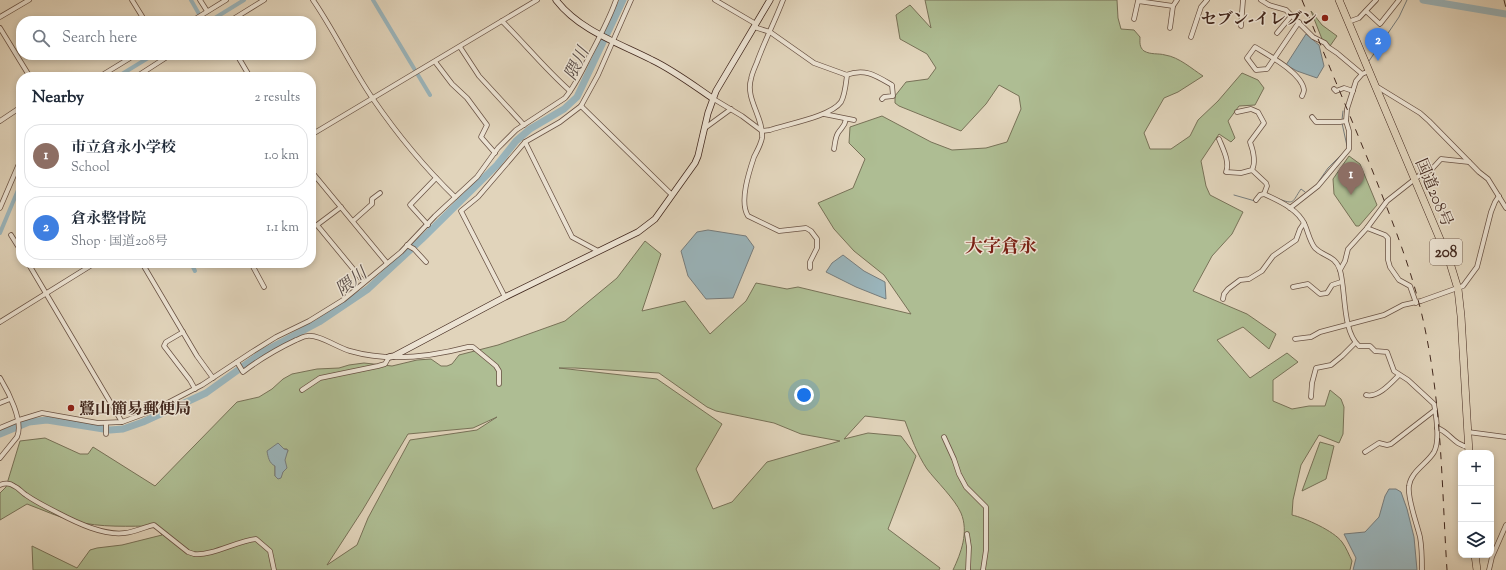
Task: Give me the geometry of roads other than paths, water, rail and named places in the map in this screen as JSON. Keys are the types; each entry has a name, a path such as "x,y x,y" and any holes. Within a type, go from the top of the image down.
{"highway":[{"name":"国道208号","path":"1338,0 1365,68 1375,86 1450,263 1458,289 1469,450"},
{"path":"1476,558 1476,570"}],"street":[{"path":"0,17 29,0"},
{"path":"132,0 142,16"},
{"path":"200,0 208,12"},
{"path":"201,16 226,0"},
{"path":"238,16 264,0"},
{"path":"313,0 372,98 412,152 455,196"},
{"path":"316,132 537,0"},
{"path":"556,0 583,26 660,64 762,131 823,114 838,105 841,101 845,87 846,75"},
{"path":"0,428 42,413 106,424 122,422 152,411 195,389 276,337 309,321 343,300 407,245 455,196 477,177 495,153 516,130 557,104 570,91 601,35 616,0"},
{"path":"504,298 461,211 478,197 525,142 560,122 580,106 598,75 631,0"},
{"path":"715,0 755,26 770,32 814,63 846,75 857,71 875,75 892,85 893,96 884,97 882,99"},
{"path":"302,390 320,378 385,364 391,357 504,298 648,226 655,219 686,176 698,156 712,98 770,0"},
{"path":"783,0 750,79 751,96 762,131 762,139 749,172 745,198 745,211 748,216 779,231 806,228 811,231 817,239 817,248 810,262 810,268"},
{"path":"1170,28 1172,6 1177,0"},
{"path":"1191,37 1201,7 1207,0"},
{"path":"1241,26 1243,0"},
{"path":"1261,0 1270,5 1286,10 1314,37 1365,68 1356,81 1347,108 1346,121 1349,149 1318,186 1290,208"},
{"path":"1348,22 1359,18 1376,0"},
{"path":"1366,11 1380,24 1399,0"},
{"path":"1134,19 1138,1 1172,6"},
{"path":"1276,33 1292,15"},
{"path":"502,21 524,42 558,81 570,91"},
{"path":"1299,22 1274,59 1267,69 1256,70 1248,58 1255,47 1274,59 1298,77 1304,90 1302,96"},
{"path":"0,28 16,54"},
{"path":"460,47 478,76 524,125"},
{"path":"20,60 27,72"},
{"path":"106,72 127,60"},
{"path":"144,72 162,60"},
{"path":"240,60 247,72"},
{"path":"436,62 452,84 467,98 488,125 481,137 495,153"},
{"path":"1375,86 1429,120 1469,162 1488,179 1506,208"},
{"path":"1334,89 1336,91 1344,88 1353,91"},
{"path":"580,106 672,195"},
{"path":"705,128 730,109"},
{"path":"1237,112 1252,109 1258,112 1264,123 1250,142 1254,154 1252,170"},
{"path":"0,121 16,110"},
{"path":"823,114 854,120"},
{"path":"1312,117 1316,122 1346,121"},
{"path":"834,149 836,138 844,127 846,119"},
{"path":"1219,139 1227,160 1227,169 1224,173 1241,173 1252,170"},
{"path":"525,142 572,237 598,251"},
{"path":"1340,270 1345,261 1348,249 1367,228 1387,201 1424,172 1430,170 1441,159 1469,162"},
{"path":"1252,170 1266,183 1267,186 1264,194 1260,195 1256,200"},
{"path":"0,208 16,171"},
{"path":"316,177 387,263"},
{"path":"428,225 410,205 411,202 436,178"},
{"path":"353,221 372,204 372,200 380,193"},
{"path":"1264,194 1290,208 1304,223 1316,249 1332,258 1340,270 1348,324 1355,343 1359,346 1370,346 1375,351 1387,352 1394,371 1398,375 1408,380 1434,404 1436,447 1434,453 1416,471 1409,486 1410,501 1420,538 1422,570"},
{"path":"1295,339 1311,337 1320,332 1384,315 1403,305 1416,303 1463,286 1477,267 1491,212 1499,196"},
{"path":"341,207 317,225 364,282"},
{"path":"1223,299 1224,294 1228,289 1240,280 1249,279 1262,270 1273,256 1286,246 1293,243 1304,223"},
{"path":"1367,228 1385,235 1388,238 1388,264 1399,280 1410,286 1416,303"},
{"path":"12,235 16,242"},
{"path":"407,245 414,249 426,262"},
{"path":"31,268 122,422"},
{"path":"0,322 87,268"},
{"path":"145,268 197,356 213,378"},
{"path":"254,268 264,287"},
{"path":"1293,287 1308,284 1320,294 1327,293 1332,285 1341,282"},
{"path":"183,332 166,342 164,346 190,380 195,389"},
{"path":"237,363 243,372 284,345 308,335 320,338 335,346 350,351 379,357 430,356 473,346 496,366 499,371 499,384"},
{"path":"1311,397 1312,383 1316,368 1331,365 1355,343"},
{"path":"1366,395 1372,395 1386,387 1398,375"},
{"path":"0,378 19,420 18,433 0,458"},
{"path":"0,403 10,399"},
{"path":"1365,452 1379,443 1387,445 1391,444 1435,410"},
{"path":"106,424 106,434"},
{"path":"1436,428 1443,431 1452,440 1469,450"},
{"path":"1468,432 1506,437"},
{"path":"944,437 966,487 986,507 986,550 983,570"},
{"path":"0,485 5,483 14,485 26,495 60,514 99,531 124,534 133,532 145,526 154,525 188,552 194,554 230,547 246,540 256,539 270,551 274,570"},
{"path":"1489,570 1492,557 1506,525"},
{"path":"967,534 970,547 968,570"}],"water":[{"path":"1306,34 1319,45 1324,66 1317,78 1297,71 1286,65"},
{"path":"708,230 746,236 754,247 733,298 706,299 688,276 681,251 697,232"},
{"path":"843,255 864,271 885,282 886,299 856,287 826,272 832,263"},
{"path":"278,443 284,449 288,450 285,460 287,468 283,472 281,478 278,479 275,476 275,466 270,462 267,451"},
{"path":"1389,489 1396,489 1401,492 1407,509 1414,537 1417,570 1353,570 1356,558 1344,534 1365,532 1379,517 1385,496"}],"waterway":[{"path":"191,0 199,14"},
{"path":"218,16 244,0"},
{"path":"373,0 430,95"},
{"name":"隈川","path":"0,434 29,422 47,420 110,430 123,429 143,422 206,393 263,352 319,322 368,289 422,239 497,165 516,141 530,129 564,109 577,97 623,0"},
{"path":"1369,61 1399,17 1407,0"},
{"name":"隈川","path":"1423,0 1506,14"},
{"path":"125,72 145,60"},
{"path":"1342,120 1343,111"},
{"path":"1342,123 1347,146"},
{"path":"1319,181 1328,168 1347,149"},
{"path":"1279,199 1291,202 1301,189 1305,192"},
{"path":"0,233 16,195"},
{"path":"1234,195 1255,201"}],"railway":[{"path":"1302,0 1371,167 1403,252 1417,295 1427,339 1436,396 1441,454 1447,570"},
{"path":"1504,0 1506,8"}],"place":[{"name":"セブン-イレブン","path":"1325,18"},
{"name":"倉永整骨院","path":"1378,61"},
{"name":"市立倉永小学校","path":"1351,195"},
{"name":"鷺山簡易郵便局","path":"71,408"}],"district":[{"name":"大字倉永","path":"1001,246"}]}
